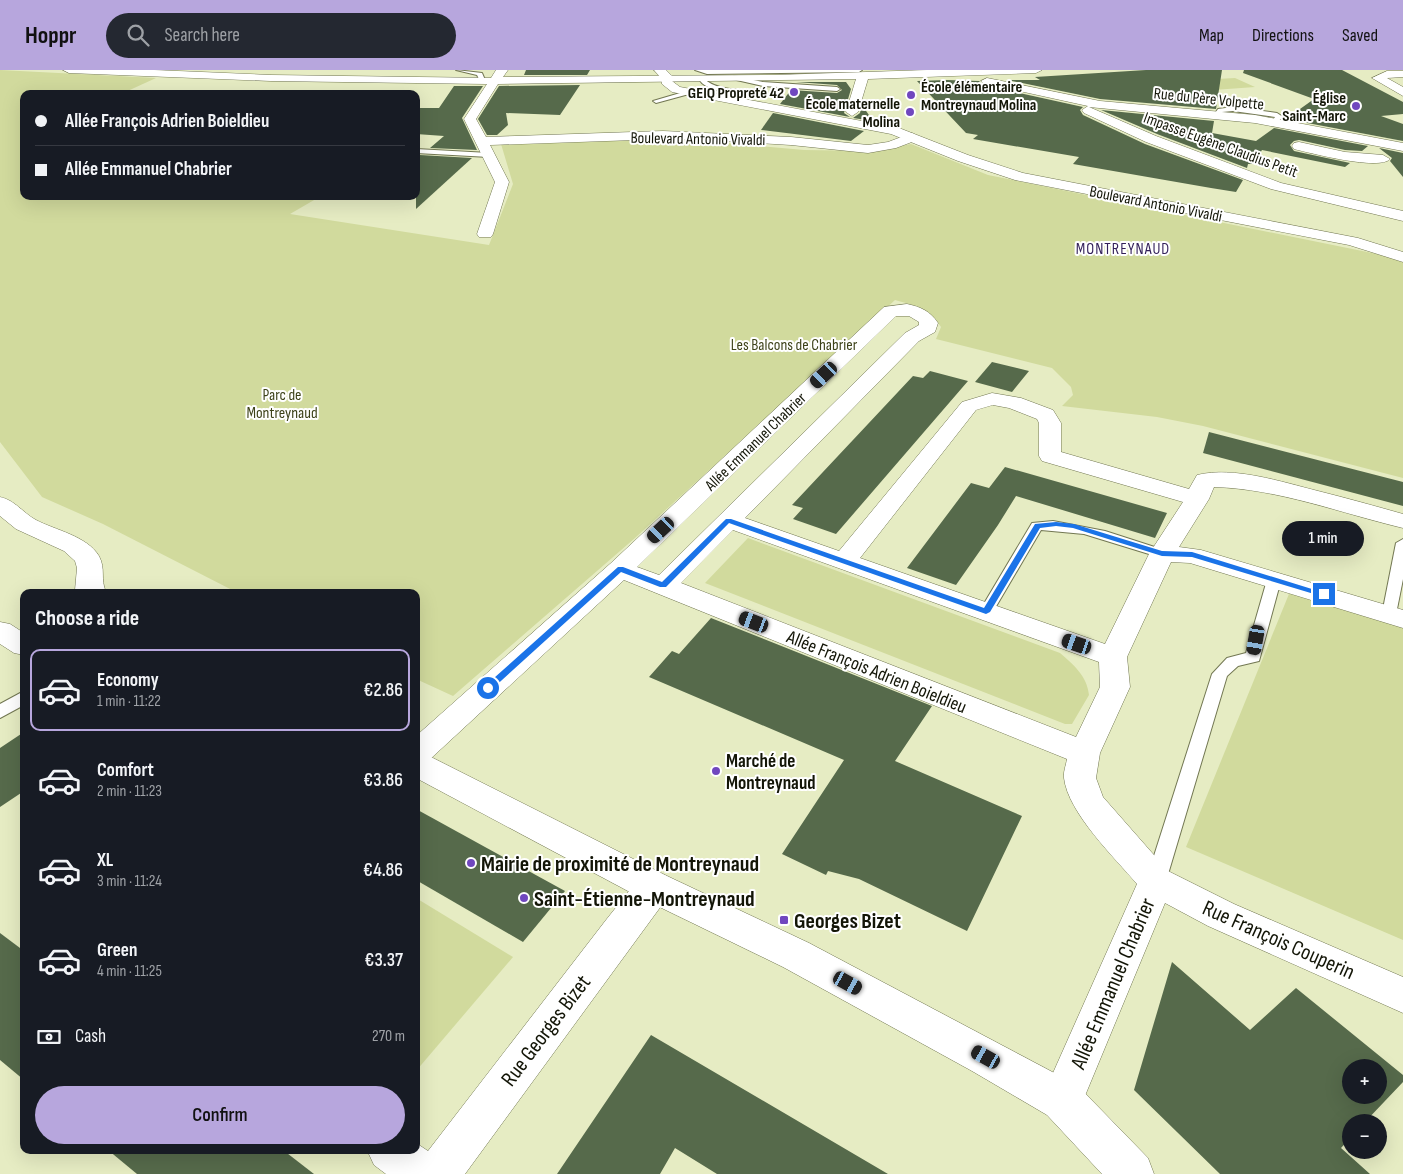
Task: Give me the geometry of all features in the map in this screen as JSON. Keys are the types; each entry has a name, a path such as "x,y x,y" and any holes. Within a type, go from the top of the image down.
{"street":[{"path":"68,70 359,80 493,77 618,80 657,72 734,78 861,73 962,74 1036,70"},
{"path":"618,80 657,72"},
{"name":"Boulevard Antonio Vivaldi","path":"657,72 676,90 894,130 962,158 1020,177 1352,241 1403,257"},
{"path":"852,112 861,73"},
{"name":"Rue du Père Volpette","path":"962,74 1100,105 1214,122 1274,123 1403,147"},
{"path":"1403,74 1382,75 1378,78 1403,92"},
{"path":"485,234 502,182 470,120 493,77"},
{"path":"250,90 271,78"},
{"path":"350,90 359,80"},
{"name":"Impasse Eugène Claudius Petit","path":"1062,98 1151,139 1276,186 1403,216"},
{"name":"Boulevard Antonio Vivaldi","path":"482,141 663,135 791,141 868,149 891,145 912,137"},
{"path":"1288,144 1345,156 1389,160 1403,158"},
{"name":"Allée Emmanuel Chabrier","path":"620,569 890,311 910,310 926,318 929,323 928,328 912,337 663,586"},
{"path":"844,562 969,406 992,399 1014,402 1045,415 1050,423 1050,456 1197,499"},
{"name":"Allée Emmanuel Chabrier","path":"1062,1100 1156,881 1101,819 1089,802 1080,778 1084,753 1115,687 1113,657 1162,554 1197,499 1204,480 1243,480 1403,521"},
{"path":"0,504 25,524 73,546 87,558 90,568 88,589"},
{"path":"728,520 1113,657"},
{"path":"1162,554 1192,555 1396,616"},
{"path":"420,750 620,569"},
{"name":"Allée François Adrien Boieldieu","path":"620,569 1084,753"},
{"path":"0,631 20,644"},
{"path":"420,765 654,887 796,955 1062,1100 1132,1174"},
{"name":"Rue François Couperin","path":"1156,881 1220,915 1403,995"},
{"name":"Rue Georges Bizet","path":"438,1174 619,931 654,887"},
{"path":"395,1154 423,1174"}],"lane":[{"path":"459,70 493,77"},
{"path":"949,70 962,74"},
{"path":"772,85 769,90 740,92 704,84 699,74 707,72 861,73"},
{"path":"734,78 772,85 838,89"},
{"path":"656,102 687,93"},
{"path":"420,151 489,155"},
{"path":"986,612 1037,526 1056,524 1074,526 1162,554"},
{"path":"1396,616 1403,543"},
{"path":"1156,881 1220,674 1233,662 1253,657 1256,640 1274,580"},
{"path":"0,712 20,700"}],"green space":[{"name":"Parc de Montreynaud","path":"0,70 156,78 130,90 20,90 20,200 314,200 290,214 489,245 513,184 501,144 629,139 692,140 804,150 873,151 911,144 988,175 1382,255 1403,262 1403,478 1203,426 1157,417 1062,406 1073,395 1071,387 1052,368 936,339 941,327 931,315 921,308 895,300 635,538 453,696 420,681 420,589 230,589 103,524 42,497 0,442"},
{"path":"1235,78 1255,87 1200,91 1181,81"},
{"path":"748,538 1060,653 1083,677 1089,695 1072,724 1065,724 705,583"},
{"path":"1291,589 1403,625 1403,940 1186,847"},
{"path":"420,900 513,957 420,1066"}],"building":[{"path":"526,70 590,70 587,75 524,75"},
{"path":"1146,70 1222,70 1216,109 1100,99 1007,80 1040,80 1035,77"},
{"path":"1244,70 1342,70 1403,102 1403,114 1381,116 1403,124 1403,141 1286,119 1314,99 1243,73"},
{"path":"917,81 979,81 983,85 1083,107 1080,110 1083,115 1145,144 1243,180 1236,192 1073,164 1079,157 973,139 978,135 966,133"},
{"path":"796,82 846,82 851,89 844,113 850,117 780,104 791,90 837,93 842,90 837,85"},
{"path":"580,85 560,115 506,113 508,125 497,135 487,135 478,119 499,86"},
{"path":"454,86 483,86 462,118 477,150 430,148 444,136 420,134 420,108 439,108"},
{"path":"862,105 873,121 853,118 860,113"},
{"path":"1101,110 1214,121 1212,133 1256,141 1274,128 1368,146 1362,151 1345,150 1299,140 1294,141 1290,145 1294,151 1350,163 1345,167 1262,150 1253,164 1248,164 1247,168 1157,134"},
{"path":"773,113 864,131 851,141 761,130"},
{"path":"1379,148 1403,153 1403,177 1390,161 1392,158"},
{"path":"420,155 472,158 416,209 416,200 420,200"},
{"path":"992,362 1029,371 1012,392 975,382"},
{"path":"930,371 968,381 836,534 793,519 803,508 792,505 913,376 923,378"},
{"path":"1209,432 1403,482 1403,506 1203,453"},
{"path":"1005,467 1167,513 1155,538 1016,496 956,585 907,568 971,483 989,488"},
{"path":"711,618 932,706 895,761 1022,816 967,931 859,879 828,871 826,875 782,854 844,760 649,677 672,651 679,654"},
{"path":"20,735 20,794 0,807 0,748"},
{"path":"420,811 565,891 523,942 420,882"},
{"path":"0,933 20,948 20,1077 0,1060"},
{"path":"1172,962 1250,1030 1296,988 1383,1059 1342,1059 1342,1104 1382,1104 1373,1114 1342,1114 1342,1159 1353,1159 1370,1174 1220,1174 1134,1090"},
{"path":"651,1035 888,1174 717,1174 675,1148 660,1174 557,1174"},
{"path":"1387,1062 1403,1075 1403,1082 1387,1099"},
{"path":"113,1154 288,1154 314,1174 137,1174"}],"place":[{"name":"GEIQ Propreté 42","path":"794,92"},
{"name":"École élémentaire Montreynaud Molina","path":"911,95"},
{"name":"Église Saint-Marc","path":"1356,106"},
{"name":"École maternelle Molina","path":"910,112"},
{"name":"Marché de Montreynaud","path":"716,771"},
{"name":"Mairie de proximité de Montreynaud","path":"471,863"},
{"name":"Saint-Étienne-Montreynaud","path":"524,898"},
{"name":"Georges Bizet","path":"784,920"}],"district":[{"name":"MONTREYNAUD","path":"1123,248"}],"route":[{"path":"488,688 620,569 663,586 728,520 986,612 1037,526 1056,524 1074,526 1162,554 1192,555 1324,594"}],"park label":[{"name":"Les Balcons de Chabrier","path":"794,344"}]}
